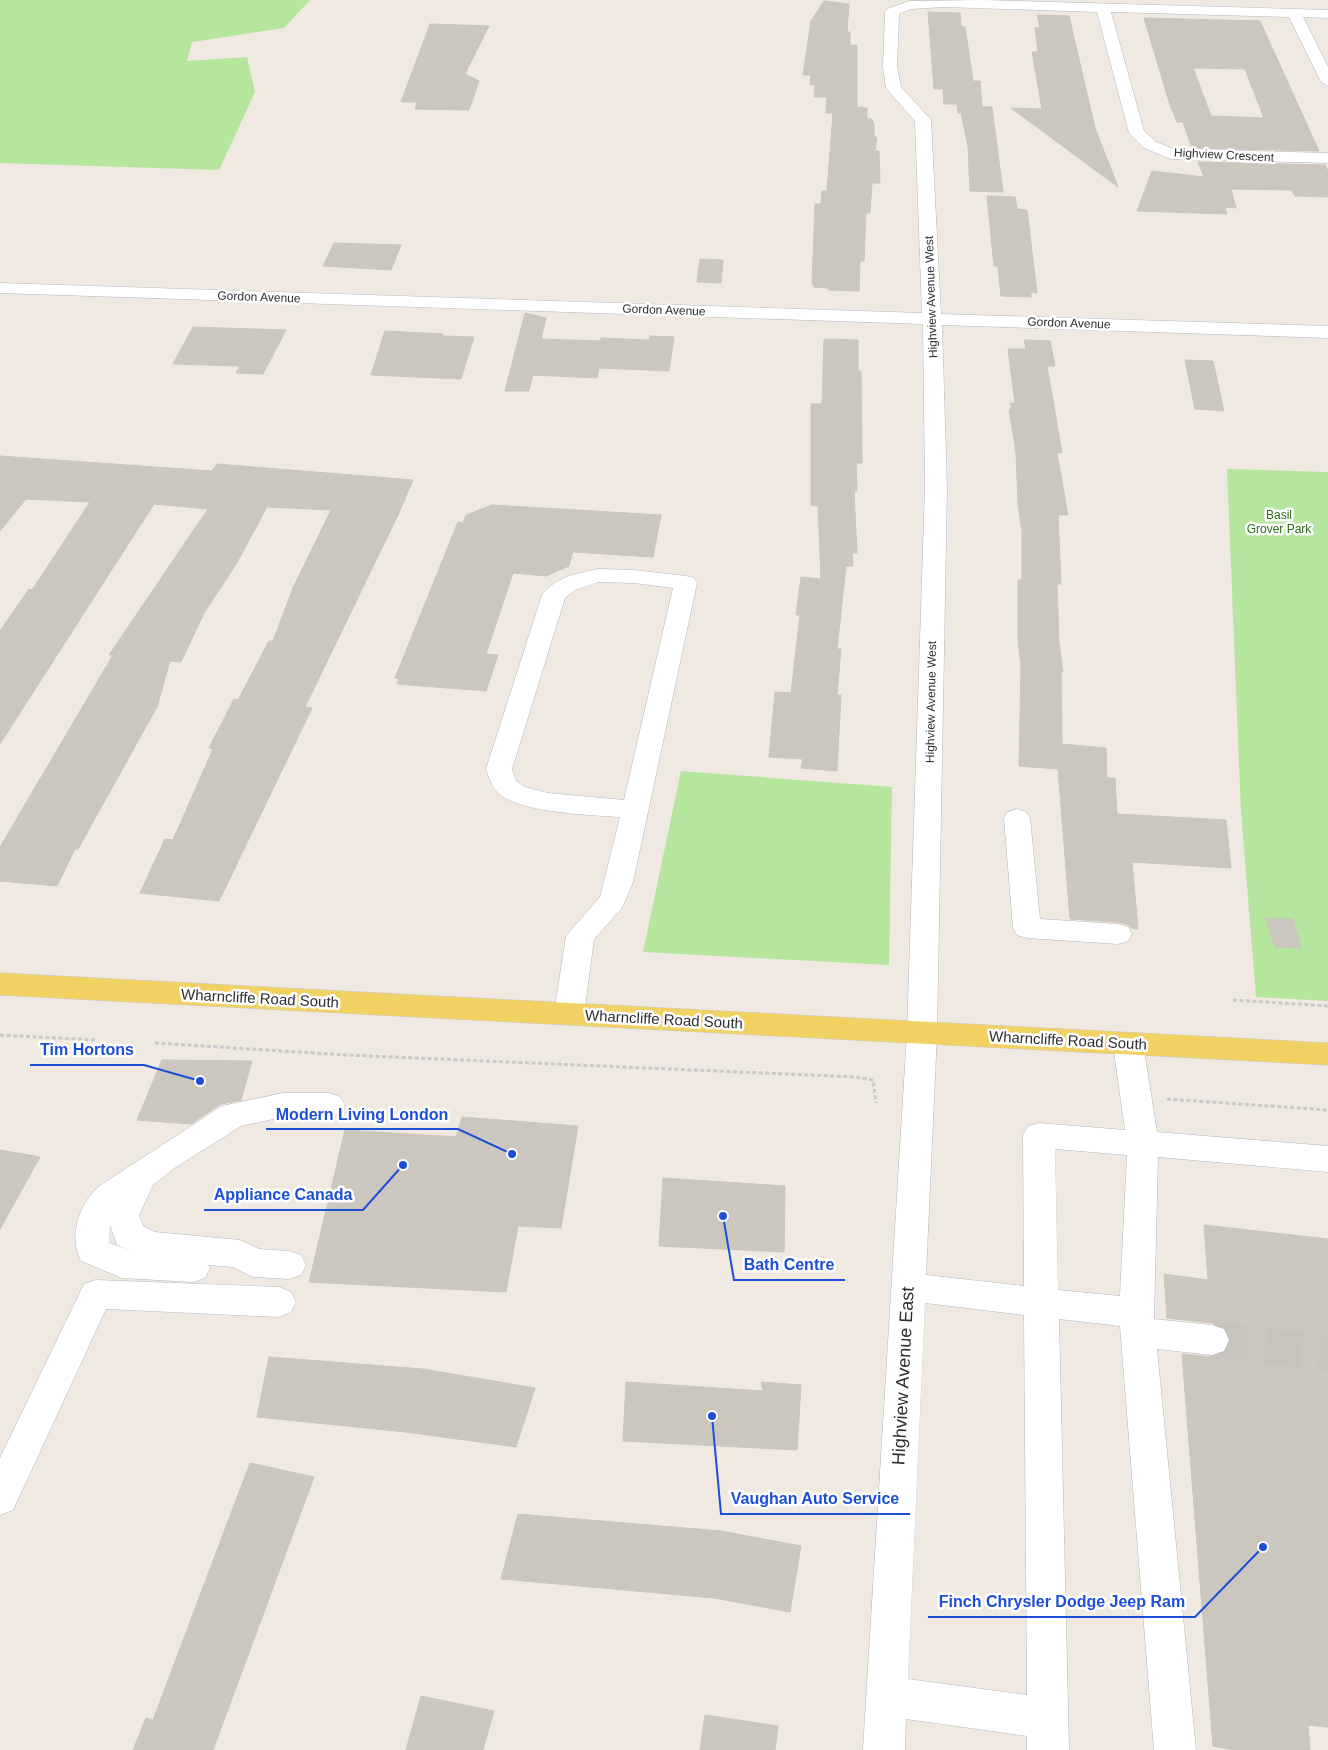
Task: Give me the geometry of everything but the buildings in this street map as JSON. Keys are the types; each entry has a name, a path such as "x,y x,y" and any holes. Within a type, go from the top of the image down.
{"main road":[{"name":"Wharncliffe Road South","path":"0,984 1328,1054"}],"street":[{"name":"Highview Avenue West","path":"922,1033 936,488 932,319 923,120 894,88 890,67 892,12 909,4 945,3 1328,14"},
{"name":"Highview Crescent","path":"1103,8 1137,133 1150,145 1171,154 1328,158"},
{"path":"1294,13 1328,82"},
{"name":"Gordon Avenue","path":"0,288 1328,332"},
{"path":"569,1014 580,936 612,901 620,882 686,583 614,576 583,577 564,585 554,595 499,769 506,787 522,796 552,802 635,810"},
{"path":"1017,818 1027,928 1118,934"},
{"name":"Highview Avenue East","path":"884,1750 907,1287 922,1033"},
{"path":"1128,1044 1143,1144 1137,1322 1175,1750"},
{"path":"289,1265 252,1263 234,1272 161,1265 122,1264 94,1251 91,1234 98,1207 111,1193 142,1176 162,1160 233,1115 283,1105 329,1105"},
{"path":"887,1696 1048,1734 1039,1135 1328,1159"},
{"path":"907,1287 1042,1303 1137,1322 1212,1340"},
{"path":"0,1498 96,1294 279,1302"}],"path":[{"path":"1233,1000 1328,1006"},
{"path":"0,1035 95,1040"},
{"path":"155,1043 337,1054 856,1077 873,1080 876,1104"},
{"path":"1137,1097 1328,1110"}],"green space":[{"path":"0,0 310,0 284,28 192,42 187,61 247,57 255,92 219,170 0,163"},
{"name":"Basil Grover Park","path":"1227,469 1328,472 1328,1001 1256,997 1241,811"},
{"path":"681,771 892,787 889,965 643,952"}],"tunnel":[{"path":"1212,1340 1328,1353"}],"place":[{"name":"Tim Hortons","path":"200,1081"},
{"name":"Modern Living London","path":"512,1154"},
{"name":"Appliance Canada","path":"403,1165"},
{"name":"Bath Centre","path":"723,1216"},
{"name":"Vaughan Auto Service","path":"712,1416"},
{"name":"Finch Chrysler Dodge Jeep Ram","path":"1263,1547"}]}
